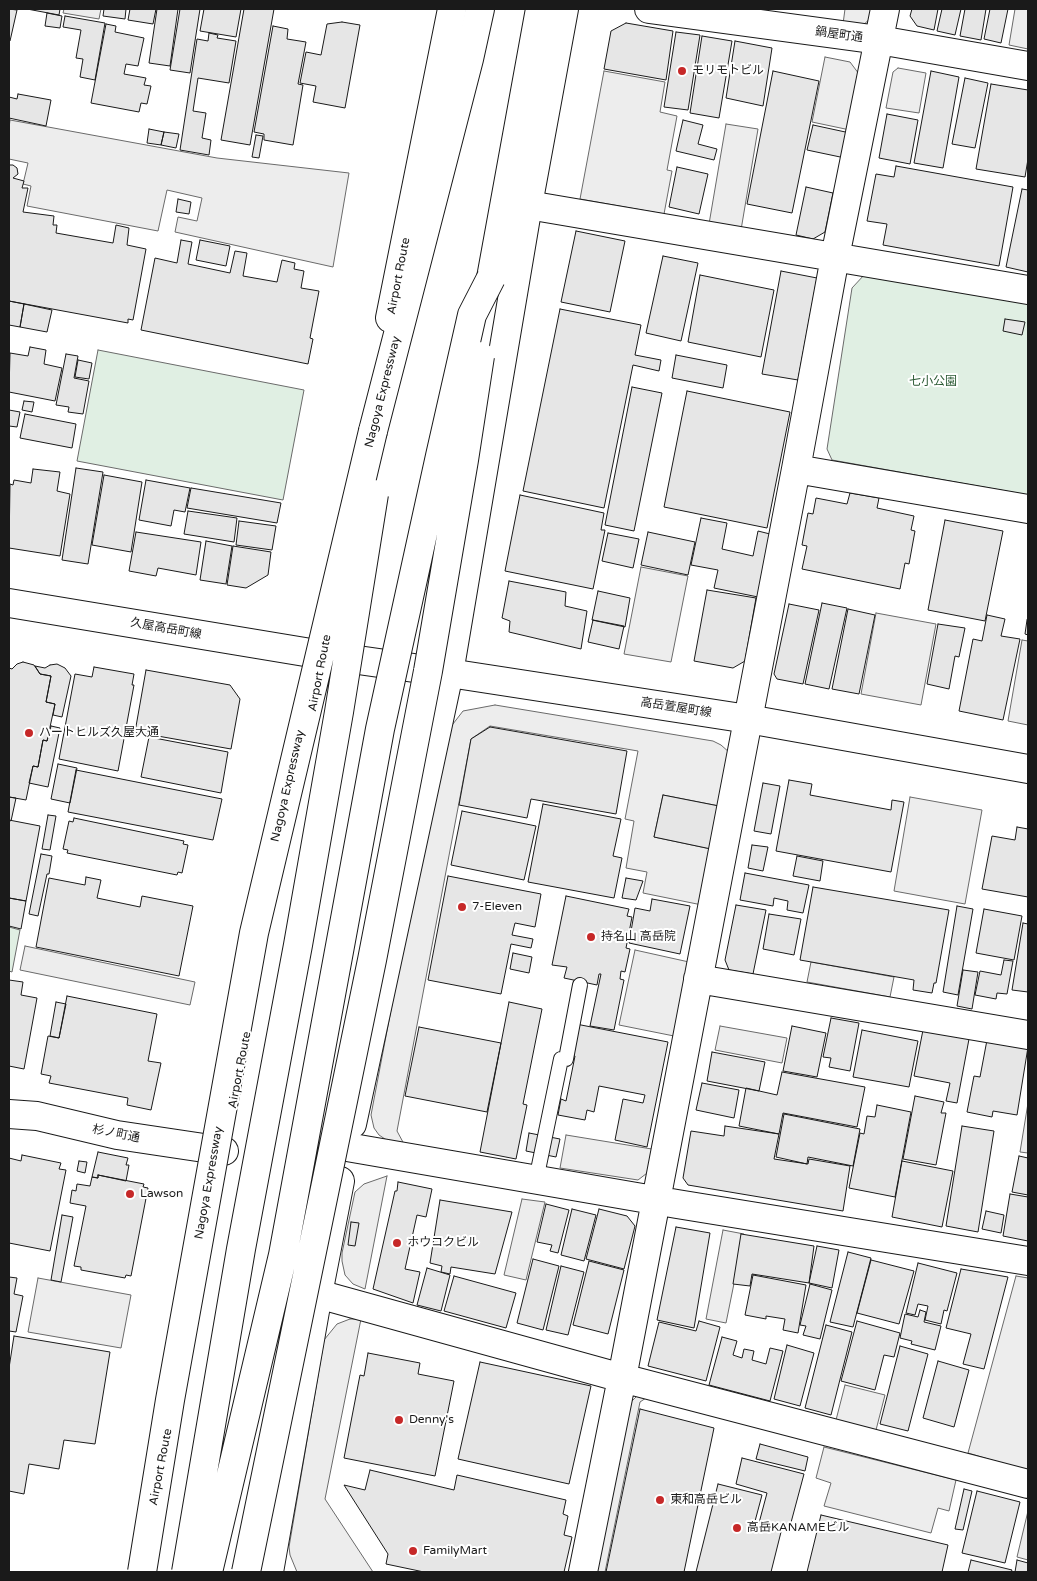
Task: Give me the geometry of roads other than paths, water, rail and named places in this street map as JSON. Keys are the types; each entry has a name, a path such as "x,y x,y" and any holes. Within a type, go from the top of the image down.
{"main road":[{"name":"Airport Route","path":"141,1572 452,9"},
{"name":"Nagoya Expressway","path":"141,1572 254,933 373,431 469,59 480,9"},
{"path":"246,1572 372,960 428,671 464,460 491,278 540,9"},
{"path":"269,1572 318,1294 347,1147 449,673 528,206 564,9"},
{"name":"鍋屋町通","path":"649,9 879,40 1028,66"},
{"path":"583,1572 622,1378 835,257 885,9"},
{"path":"528,206 1028,290"},
{"path":"208,1572 283,1255 384,710 472,315 491,278"},
{"path":"186,1572 241,1249 298,945 342,693 379,464 373,431"},
{"path":"796,469 1028,509"},
{"name":"久屋高岳町線","path":"9,603 323,655"},
{"name":"高岳萱屋町線","path":"323,655 748,720 1028,769"},
{"path":"698,979 1028,1035"},
{"name":"杉ノ町通","path":"9,1114 37,1116 117,1135 224,1152"},
{"path":"347,1147 1028,1261"},
{"path":"318,1294 622,1378 1028,1484"}],"lane":[{"path":"536,1180 561,1059 566,1059 580,986"}],"place":[{"name":"モリモトビル","path":"682,71"},
{"name":"ハートヒルズ久屋大通","path":"29,733"},
{"name":"7-Eleven","path":"462,907"},
{"name":"持名山 高岳院","path":"591,937"},
{"name":"Lawson","path":"130,1194"},
{"name":"ホウコクビル","path":"397,1243"},
{"name":"Denny's","path":"399,1420"},
{"name":"東和高岳ビル","path":"660,1500"},
{"name":"高岳KANAMEビル","path":"737,1528"},
{"name":"FamilyMart","path":"413,1551"}],"park label":[{"name":"七小公園","path":"933,382"}]}
